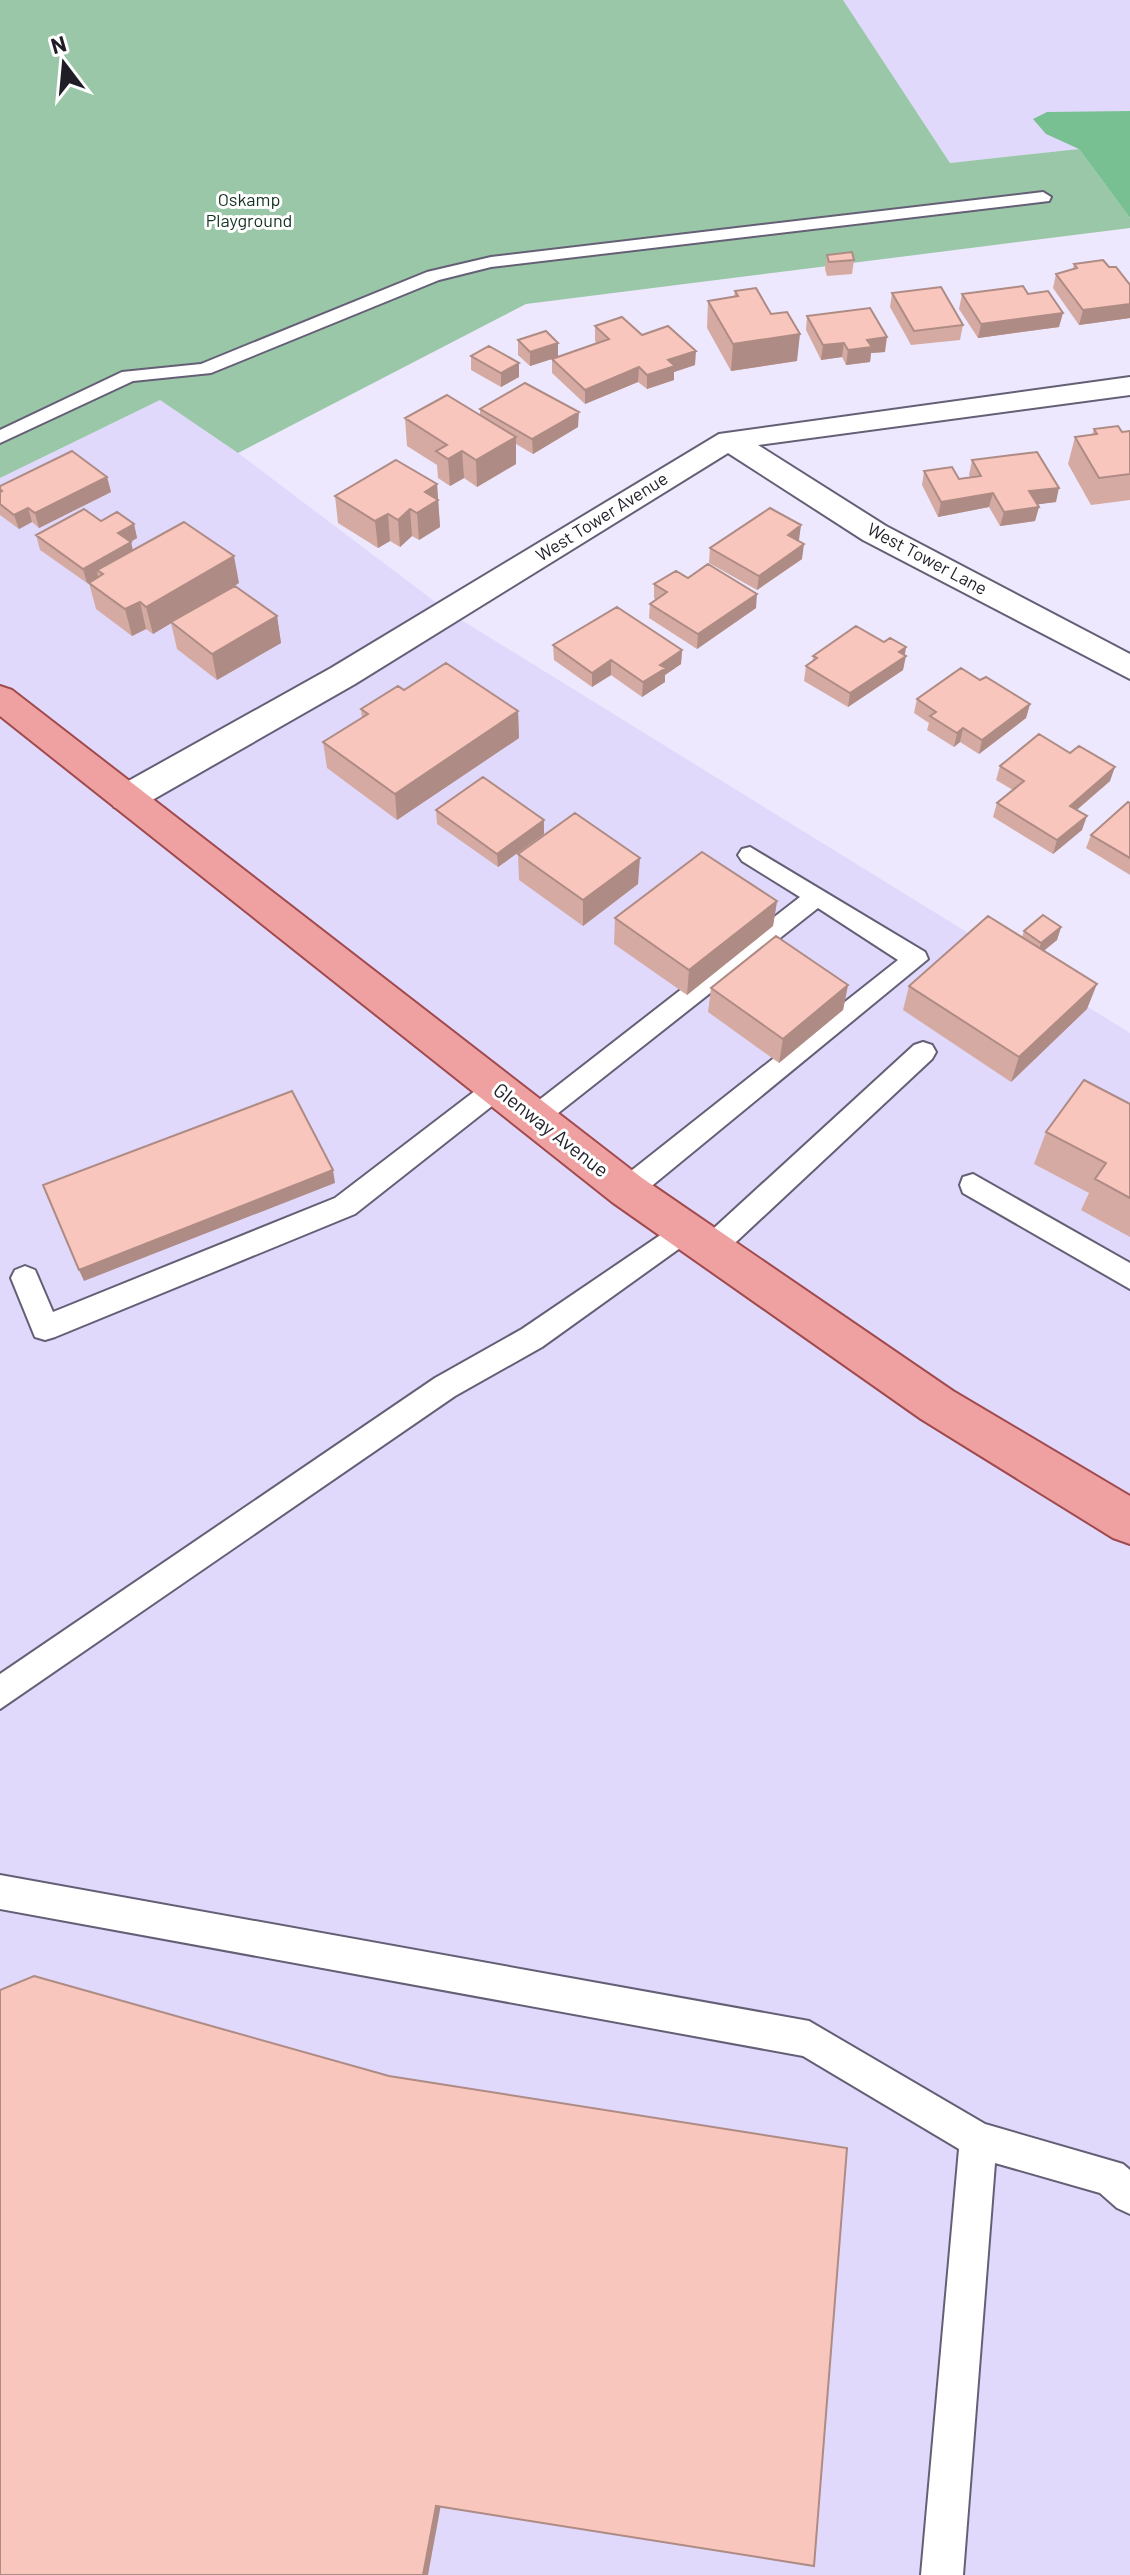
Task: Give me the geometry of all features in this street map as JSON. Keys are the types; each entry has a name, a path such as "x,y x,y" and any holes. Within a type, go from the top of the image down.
{"main road":[{"name":"Glenway Avenue","path":"0,698 627,1190 937,1405 1130,1522"}],"street":[{"name":"West Tower Avenue","path":"127,798 251,732 450,613 694,459 730,440 1130,386"},
{"name":"West Tower Lane","path":"730,440 772,472 880,534 1130,668"}],"lane":[{"path":"0,437 129,376 204,369 433,276 491,262 1043,197"},
{"path":"627,1190 916,959 750,855"},
{"path":"534,1118 817,896"},
{"path":"0,1693 445,1387 697,1239 923,1052"},
{"path":"25,1278 45,1328 345,1206 437,1138 497,1088"},
{"path":"973,1185 1130,1277"},
{"path":"0,1892 809,2039 978,2140 1123,2181"},
{"path":"942,2575 978,2140"}],"shaded area":[{"path":"843,0 1130,0 1130,218 1079,149 950,163"},
{"path":"160,400 238,453 450,613 1130,1033 1130,2575 0,2575 0,478"}],"green space":[{"name":"Oskamp Playground","path":"0,0 843,0 950,163 1079,149 1130,218 1130,228 526,304 238,453 160,400 0,478"},
{"path":"1130,111 1130,218 1079,149 1046,134 1033,119 1047,112"}],"building":[{"path":"852,252 854,260 829,262 827,255"},
{"path":"1103,260 1109,267 1116,267 1130,285 1130,304 1083,310 1056,274 1077,268 1074,264"},
{"path":"1023,286 1028,294 1048,291 1063,313 981,324 962,294"},
{"path":"941,287 963,325 914,331 892,293"},
{"path":"756,288 771,314 787,312 800,334 733,344 708,301 738,296 735,291"},
{"path":"870,308 887,337 867,340 872,347 848,350 844,343 823,345 807,316"},
{"path":"622,317 642,335 668,326 696,351 668,360 675,366 647,375 639,367 585,390 552,359 609,339 595,326"},
{"path":"546,331 558,343 530,352 518,340"},
{"path":"489,346 519,363 501,373 471,356"},
{"path":"525,383 579,412 532,439 480,409"},
{"path":"447,395 516,437 476,460 462,451 448,459 436,451 447,445 405,418"},
{"path":"1118,426 1122,432 1130,431 1130,474 1099,478 1075,437 1097,434 1094,429"},
{"path":"72,451 107,477 35,513 28,508 14,515 0,504 0,486"},
{"path":"1037,452 1059,488 1029,491 1039,507 1004,512 993,493 941,502 924,471 952,467 959,479 981,476 972,460"},
{"path":"396,460 437,484 425,492 438,500 417,513 410,509 398,520 388,514 375,521 335,496"},
{"path":"770,508 801,525 788,535 804,544 759,576 710,548"},
{"path":"84,509 101,521 117,512 134,524 118,533 131,542 83,569 36,535"},
{"path":"184,522 234,556 146,607 140,602 125,609 89,583 103,574 97,570"},
{"path":"708,564 757,594 698,634 650,604 667,592 654,584 676,571 688,578"},
{"path":"235,586 277,616 212,654 171,622"},
{"path":"617,607 682,650 660,665 666,668 643,682 611,660 592,673 553,645"},
{"path":"856,626 884,642 890,638 906,647 899,652 906,656 850,693 806,666 817,658 813,656"},
{"path":"446,663 518,711 395,794 323,742 368,714 361,709 398,686 404,690"},
{"path":"961,668 980,680 986,677 1030,704 982,740 963,728 957,733 930,716 936,712 917,699"},
{"path":"1039,734 1070,753 1079,746 1115,767 1070,806 1087,816 1057,840 997,803 1024,781 1000,766"},
{"path":"483,777 544,820 497,854 436,810"},
{"path":"1130,803 1130,858 1091,835"},
{"path":"575,813 640,858 583,900 518,854"},
{"path":"702,852 777,901 689,970 615,918"},
{"path":"1043,915 1061,927 1041,943 1024,931"},
{"path":"988,916 1097,984 1019,1057 909,986"},
{"path":"776,936 848,985 783,1039 711,988"},
{"path":"1084,1080 1130,1104 1130,1198 1095,1179 1106,1163 1046,1132"},
{"path":"292,1091 333,1170 79,1270 43,1185"},
{"path":"34,1976 389,2076 847,2148 814,2566 436,2506 423,2575 0,2575 0,1990"}]}
